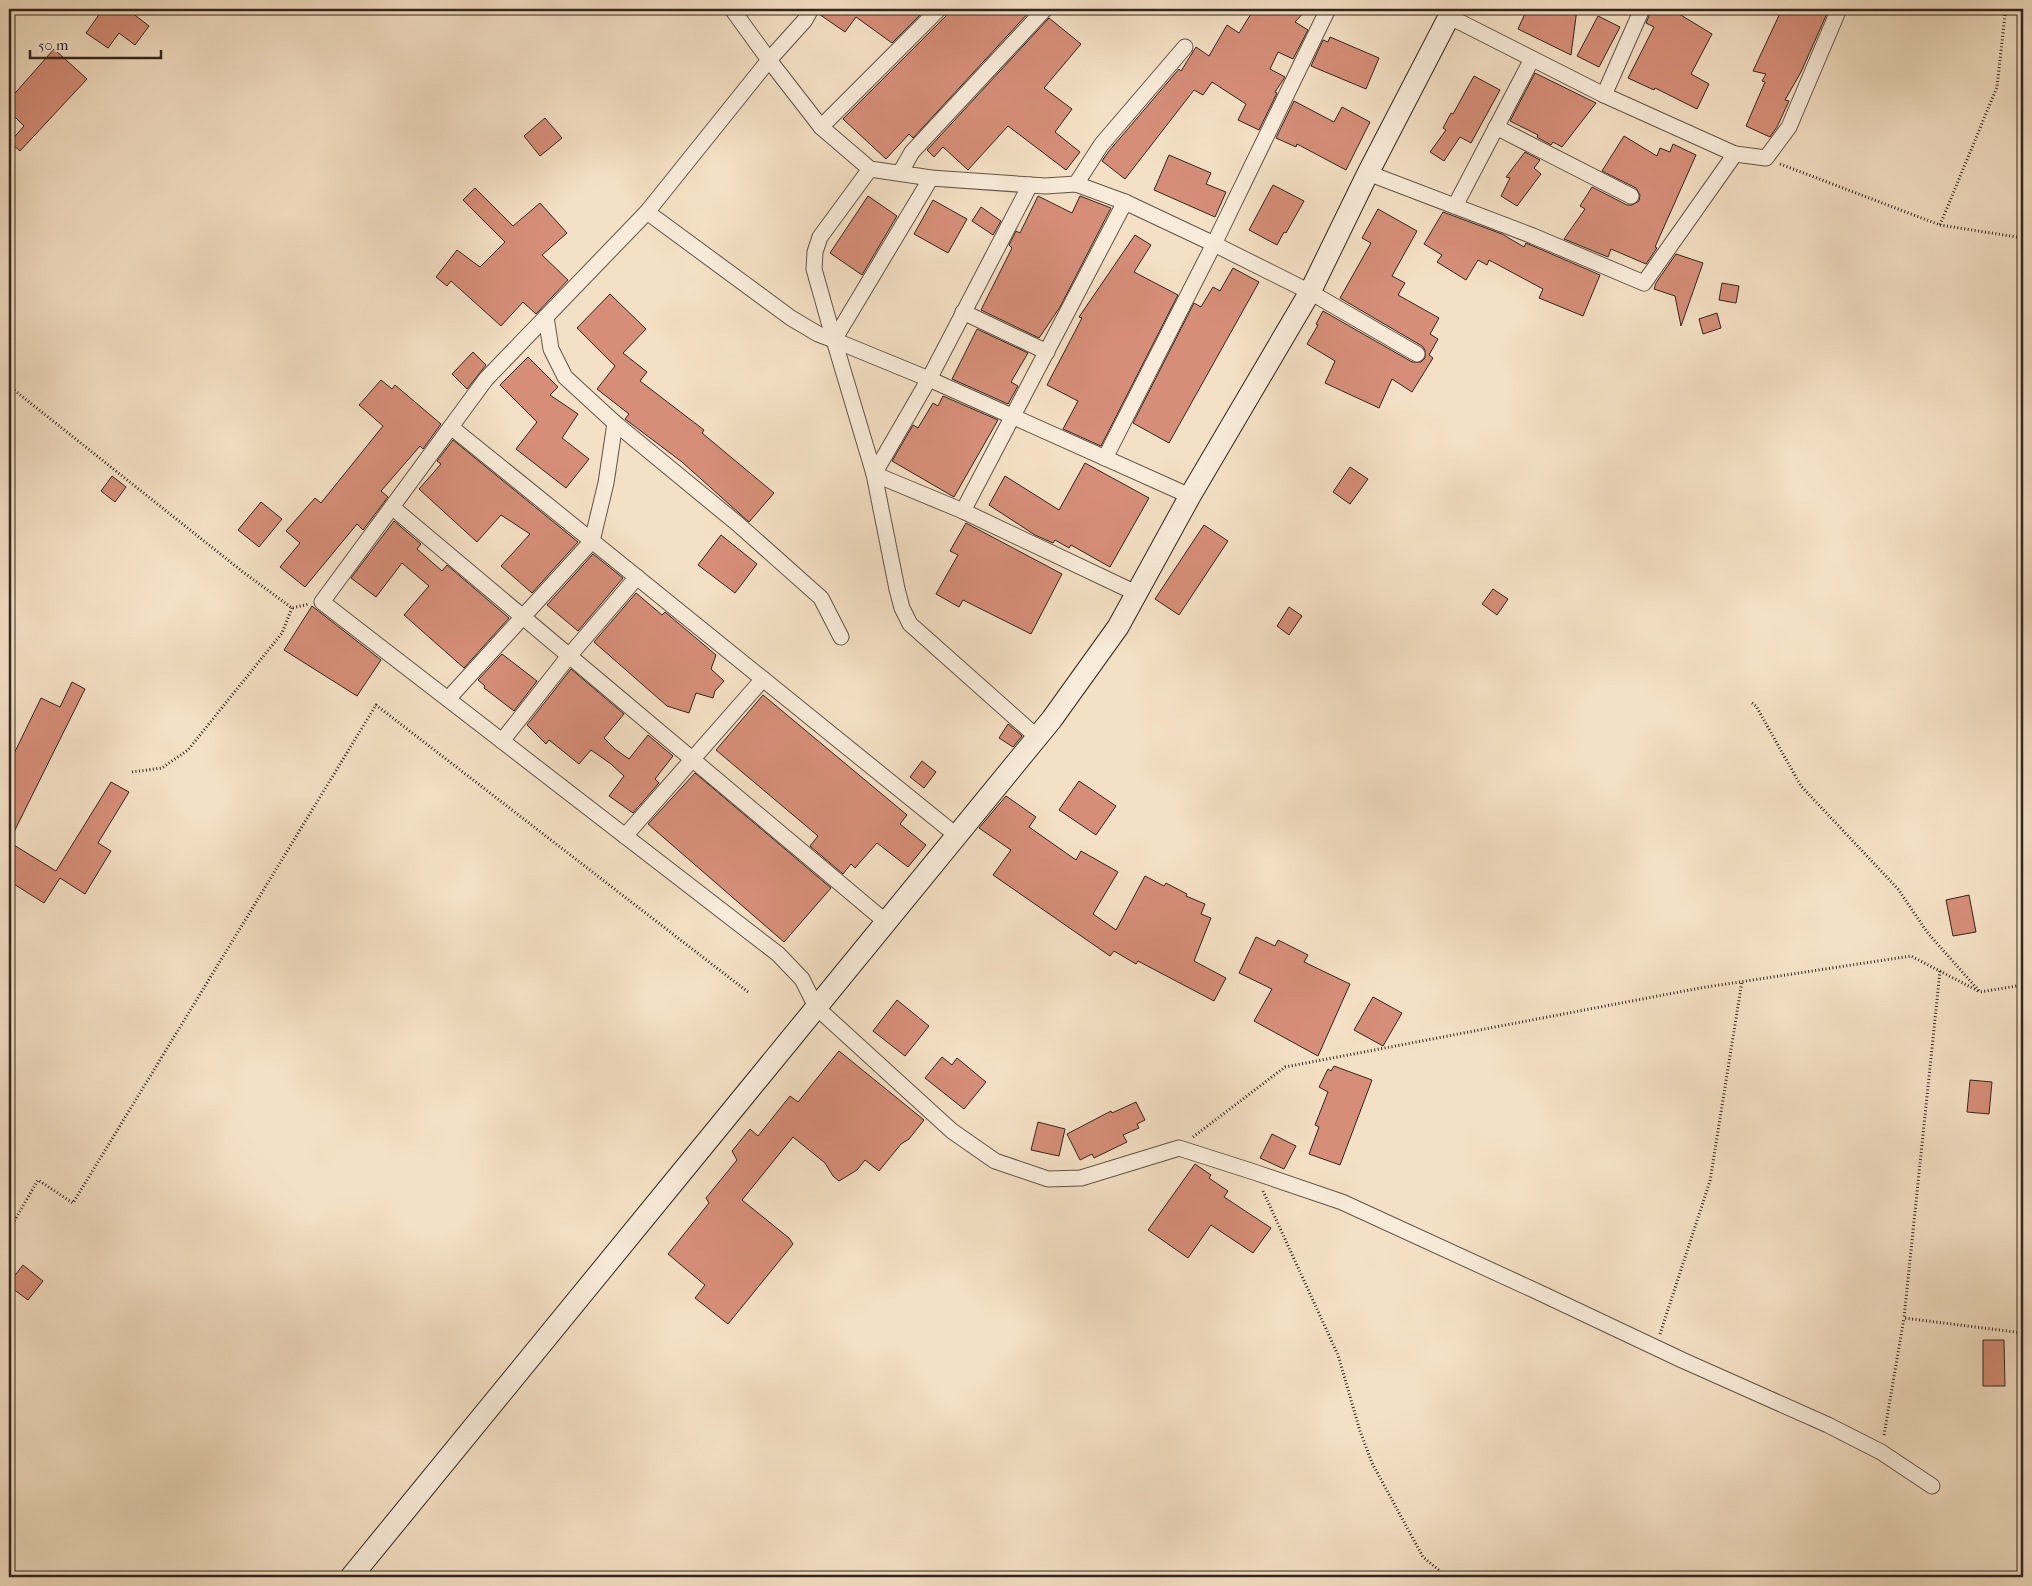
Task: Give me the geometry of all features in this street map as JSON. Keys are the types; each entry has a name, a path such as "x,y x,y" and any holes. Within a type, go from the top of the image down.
{"main road":[{"path":"351,1577 1037,737 1118,627 1138,594 1190,496 1310,292 1368,172 1452,13"}],"street":[{"path":"732,9 821,127 870,169 931,178 1045,186 1076,184 1126,202 1214,244 1310,292 1417,354"},
{"path":"811,9 647,212 486,379 322,602 778,954 802,979 816,1007 952,1131 995,1161 1048,1180 1081,1178 1179,1148 1342,1202 1682,1360 1828,1425 1881,1452 1932,1486"},
{"path":"821,127 939,9"},
{"path":"900,174 912,152 1045,9"},
{"path":"1105,458 1214,244 1328,9"},
{"path":"1604,95 1642,9"},
{"path":"1452,13 1532,59 1604,95 1735,154 1766,158 1789,127 1839,9"},
{"path":"1076,184 1101,145 1185,47"},
{"path":"1455,206 1532,59"},
{"path":"1496,127 1631,196"},
{"path":"1368,172 1533,236 1644,283 1735,154"},
{"path":"870,169 820,237 815,252 814,268 874,474 902,608 910,624 1037,737"},
{"path":"834,340 931,178"},
{"path":"874,474 929,379 1030,185"},
{"path":"963,511 1126,202"},
{"path":"647,212 791,318 818,334 929,379 1190,496"},
{"path":"963,312 1047,352"},
{"path":"546,317 551,349 566,377 615,423 739,525 821,598 841,637"},
{"path":"448,699 592,541 606,484 615,423"},
{"path":"451,427 956,835"},
{"path":"874,474 963,511 1138,594"},
{"path":"392,507 886,922"},
{"path":"502,741 569,656 637,577"},
{"path":"625,836 763,679"}],"path":[{"path":"1940,225 1997,87 2005,15 2008,9"},
{"path":"1766,158 1940,225 2023,238"},
{"path":"9,386 243,572 292,608 322,602"},
{"path":"132,772 162,768 188,750 282,633 292,608"},
{"path":"1752,703 1756,706 1801,786 1898,889 1927,932 1980,992"},
{"path":"9,1230 38,1180 73,1202 376,705 748,992"},
{"path":"1179,1148 1285,1067 1742,981 1911,956 1980,992 2023,986"},
{"path":"1881,1452 1904,1318 1940,971"},
{"path":"1656,1347 1710,1181 1742,981"},
{"path":"1254,1172 1338,1355 1360,1431 1372,1463 1422,1557 1447,1577"},
{"path":"1904,1318 2023,1333"}],"building":[{"path":"103,9 127,9 149,26 135,45 119,33 108,48 86,33"},
{"path":"820,9 926,9 892,43 856,17 845,32 819,14"},
{"path":"948,9 1032,9 913,138 909,134 886,159 843,119 946,16"},
{"path":"1254,9 1307,9 1295,22 1308,30 1293,59 1278,52 1270,69 1285,77 1275,92 1277,93 1259,130 1238,120 1246,104 1212,82 1203,95 1194,90 1125,179 1102,161 1179,69 1181,71 1196,47 1209,56 1227,25 1239,33"},
{"path":"1527,9 1577,9 1571,55 1518,29"},
{"path":"1652,9 1671,9 1712,34 1691,74 1709,84 1697,109 1655,88 1654,90 1628,78 1654,27 1646,23"},
{"path":"1782,9 1829,9 1801,72 1785,100 1789,101 1777,127 1770,137 1746,126 1765,82 1762,81 1766,74 1753,71"},
{"path":"1598,16 1620,27 1599,67 1577,56"},
{"path":"1049,18 1081,44 1044,88 1072,109 1055,132 1080,152 1066,170 1008,126 968,170 943,147 934,157 927,150"},
{"path":"1330,37 1379,58 1366,89 1311,66 1323,40 1328,42"},
{"path":"54,49 87,79 20,151 10,142 24,126 9,111 9,100"},
{"path":"1535,73 1596,103 1562,147 1553,142 1551,145 1537,137 1538,135 1510,121"},
{"path":"1474,76 1500,90 1471,143 1460,137 1444,161 1430,152 1446,130 1443,128"},
{"path":"1294,101 1334,122 1342,107 1370,122 1346,170 1297,144 1296,147 1276,138"},
{"path":"545,118 562,138 540,156 524,136"},
{"path":"1624,136 1657,156 1660,148 1670,152 1673,144 1696,155 1655,247 1657,248 1646,264 1611,249 1608,257 1564,239 1585,209 1580,206 1592,187 1627,205 1632,205 1639,201 1640,195 1636,188 1602,171"},
{"path":"1525,152 1540,160 1534,168 1541,174 1517,206 1501,196 1510,178 1506,177"},
{"path":"1169,155 1211,173 1206,184 1226,192 1215,217 1154,190"},
{"path":"1273,185 1304,201 1277,245 1249,230"},
{"path":"475,188 513,226 540,203 567,233 542,255 568,280 536,314 523,302 501,326 451,281 447,286 436,277 457,250 480,267 505,242 463,200"},
{"path":"868,196 897,216 862,275 830,253"},
{"path":"1038,196 1072,213 1080,196 1111,208 1060,307 1039,338 981,310 1012,248 1009,245 1016,231 1020,233"},
{"path":"933,200 967,219 948,253 914,234"},
{"path":"981,207 1001,221 993,235 972,221"},
{"path":"1378,209 1417,231 1392,276 1405,283 1398,295 1439,318 1430,334 1438,339 1429,355 1433,358 1412,392 1392,379 1379,408 1325,383 1335,361 1307,344 1318,325 1316,324 1323,311 1412,362 1421,362 1425,358 1425,350 1422,346 1340,298 1371,243 1362,238"},
{"path":"1443,212 1502,234 1524,247 1526,243 1600,275 1583,316 1539,298 1543,289 1489,260 1487,265 1478,260 1466,280 1437,262 1442,255 1424,244"},
{"path":"1135,235 1151,245 1134,272 1178,295 1101,446 1063,429 1078,401 1047,385 1082,318 1079,317"},
{"path":"1676,254 1703,263 1681,326 1675,296 1654,289"},
{"path":"1233,268 1259,282 1169,443 1133,423 1194,303 1201,307 1213,287 1220,291"},
{"path":"1722,283 1739,286 1736,303 1719,300"},
{"path":"610,294 646,329 623,353 647,372 640,381 704,430 702,433 774,493 749,522 682,462 625,419 629,414 597,389 615,366 577,328"},
{"path":"1717,313 1721,328 1703,334 1699,319"},
{"path":"977,329 1028,353 1011,382 1018,386 1008,404 952,379"},
{"path":"473,352 486,365 467,389 452,374"},
{"path":"528,357 558,387 550,395 578,414 562,438 589,459 566,488 516,449 537,422 500,385"},
{"path":"381,380 392,389 395,385 441,424 423,449 420,446 381,491 388,497 363,530 357,524 305,587 280,567 300,543 286,531 315,498 321,503 383,426 359,405"},
{"path":"943,396 998,420 954,497 892,461 913,425 918,428 933,403 938,406"},
{"path":"453,440 578,542 532,593 501,566 530,534 501,515 477,542 419,489 441,464 437,461"},
{"path":"1085,463 1149,498 1110,567 1071,545 1069,548 1055,540 1053,543 1035,535 989,505 1005,476 1059,510"},
{"path":"1350,467 1368,479 1350,504 1333,492"},
{"path":"112,476 126,487 115,502 101,491"},
{"path":"261,502 282,519 259,547 238,530"},
{"path":"394,521 421,544 417,549 442,571 447,565 509,618 464,668 404,615 429,586 402,563 376,597 351,578"},
{"path":"966,523 1062,574 1031,634 963,600 959,607 936,594 958,555 950,551"},
{"path":"1204,525 1228,541 1179,615 1155,599"},
{"path":"721,535 757,564 735,593 698,565"},
{"path":"593,554 623,578 578,631 547,605"},
{"path":"1493,589 1508,599 1497,615 1482,604"},
{"path":"636,593 662,615 665,612 716,655 711,669 724,681 715,691 713,698 696,693 689,713 667,706 594,642"},
{"path":"312,606 381,660 357,696 284,650"},
{"path":"1289,607 1302,616 1289,635 1277,626"},
{"path":"502,654 537,681 514,711 484,688 485,686 478,680"},
{"path":"571,669 624,714 604,738 615,749 629,759 648,735 673,756 655,779 659,783 633,813 609,796 624,776 611,764 591,750 579,764 549,740 546,744 527,725"},
{"path":"72,682 85,689 9,842 9,764 41,698 60,707"},
{"path":"763,695 907,815 900,824 926,845 908,867 877,843 855,868 851,864 843,874 810,846 818,836 716,750"},
{"path":"1008,724 1022,736 1013,747 999,738"},
{"path":"922,761 936,772 924,788 910,777"},
{"path":"695,773 831,888 784,942 648,824"},
{"path":"1079,781 1116,806 1096,835 1059,810"},
{"path":"111,782 129,792 98,843 111,851 85,894 60,878 44,903 9,881 9,842 56,871"},
{"path":"1006,796 1036,817 1029,827 1076,860 1081,851 1118,872 1093,914 1116,930 1145,876 1164,886 1166,883 1187,894 1186,896 1205,904 1201,914 1211,918 1194,961 1226,978 1214,1001 1138,961 1136,964 1114,951 1110,956 993,875 1011,850 979,828"},
{"path":"1969,895 1976,932 1953,936 1946,900"},
{"path":"1256,937 1275,946 1278,940 1308,955 1304,962 1350,984 1318,1056 1254,1021 1272,989 1239,973"},
{"path":"1373,997 1402,1013 1383,1046 1354,1030"},
{"path":"897,1000 929,1026 905,1056 873,1031"},
{"path":"839,1051 924,1120 879,1171 865,1160 857,1170 839,1181 833,1176 825,1163 793,1137 742,1200 789,1238 793,1244 728,1324 695,1298 705,1285 668,1254 709,1203 706,1198 737,1160 732,1151 750,1129 758,1136 790,1096 798,1102"},
{"path":"942,1057 952,1065 957,1058 986,1082 964,1109 925,1078"},
{"path":"1334,1066 1372,1080 1340,1165 1309,1154 1319,1127 1315,1125 1328,1092 1319,1087 1328,1069 1331,1071"},
{"path":"1970,1080 1992,1082 1989,1114 1967,1112"},
{"path":"1136,1102 1145,1120 1137,1124 1139,1128 1123,1135 1127,1142 1094,1158 1092,1154 1080,1160 1067,1134 1111,1111 1112,1113"},
{"path":"1038,1122 1065,1129 1059,1156 1031,1150"},
{"path":"1272,1134 1296,1146 1284,1169 1260,1158"},
{"path":"1195,1164 1211,1175 1209,1178 1228,1191 1224,1197 1271,1228 1253,1253 1211,1225 1188,1258 1148,1230"},
{"path":"23,1265 43,1281 28,1300 9,1286 9,1283"},
{"path":"1983,1340 2004,1340 2005,1386 1983,1386"}]}
